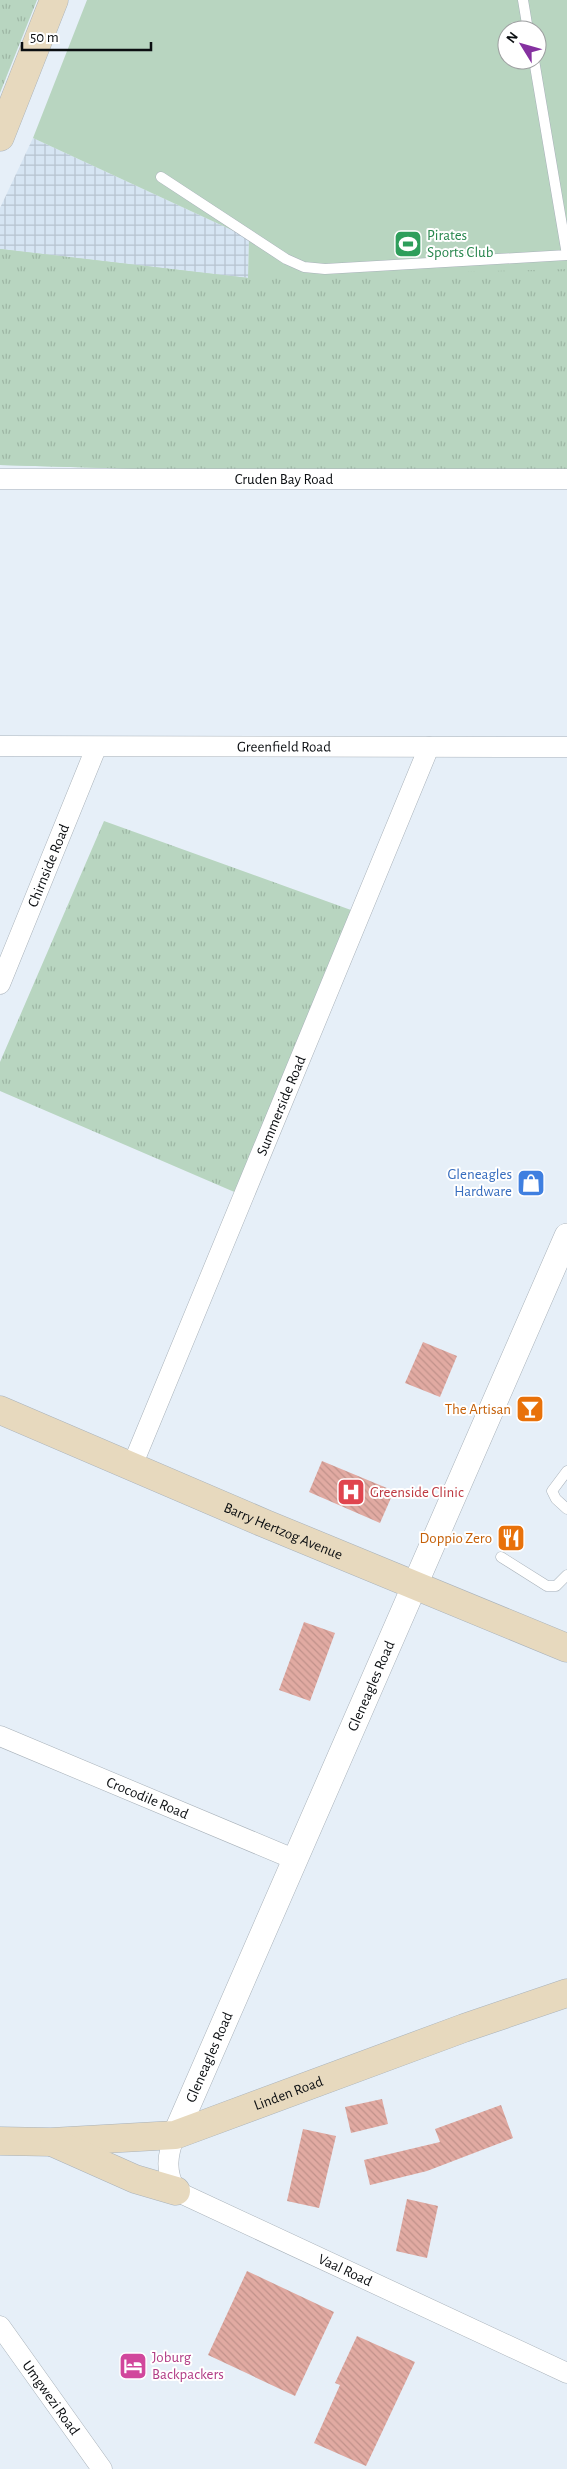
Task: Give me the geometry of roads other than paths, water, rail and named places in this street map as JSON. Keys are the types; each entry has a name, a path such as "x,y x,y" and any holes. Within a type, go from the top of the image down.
{"main road":[{"path":"0,137 54,0"},
{"name":"Barry Hertzog Avenue","path":"0,1410 266,1524 567,1648"},
{"name":"Linden Road","path":"0,2141 52,2142 175,2135 464,2028 567,1993"},
{"path":"52,2142 135,2179 176,2191"}],"street":[{"name":"Cruden Bay Road","path":"0,479 567,479"},
{"name":"Greenfield Road","path":"0,746 96,748 567,746"},
{"name":"Summerside Road","path":"132,1466 429,746"},
{"name":"Chirnside Road","path":"0,984 96,748"},
{"name":"Gleneagles Road","path":"175,2135 567,1236"},
{"name":"Crocodile Road","path":"0,1736 296,1860"},
{"path":"175,2135 168,2162 170,2178 176,2191"},
{"name":"Vaal Road","path":"176,2191 567,2373"},
{"name":"Umgwezi Road","path":"0,2326 102,2469"}],"lane":[{"path":"523,0 526,20"},
{"path":"161,177 286,259 304,267 324,269 567,255 536,70"},
{"path":"567,1471 552,1491 553,1496 567,1509"},
{"path":"501,1557 547,1586 556,1586 567,1575"}],"place":[{"name":"Pirates Sports Club","path":"408,244"},
{"name":"Gleneagles Hardware","path":"531,1183"},
{"name":"The Artisan","path":"530,1409"},
{"name":"Greenside Clinic","path":"351,1492"},
{"name":"Doppio Zero","path":"511,1538"},
{"name":"Joburg Backpackers","path":"133,2366"}]}
